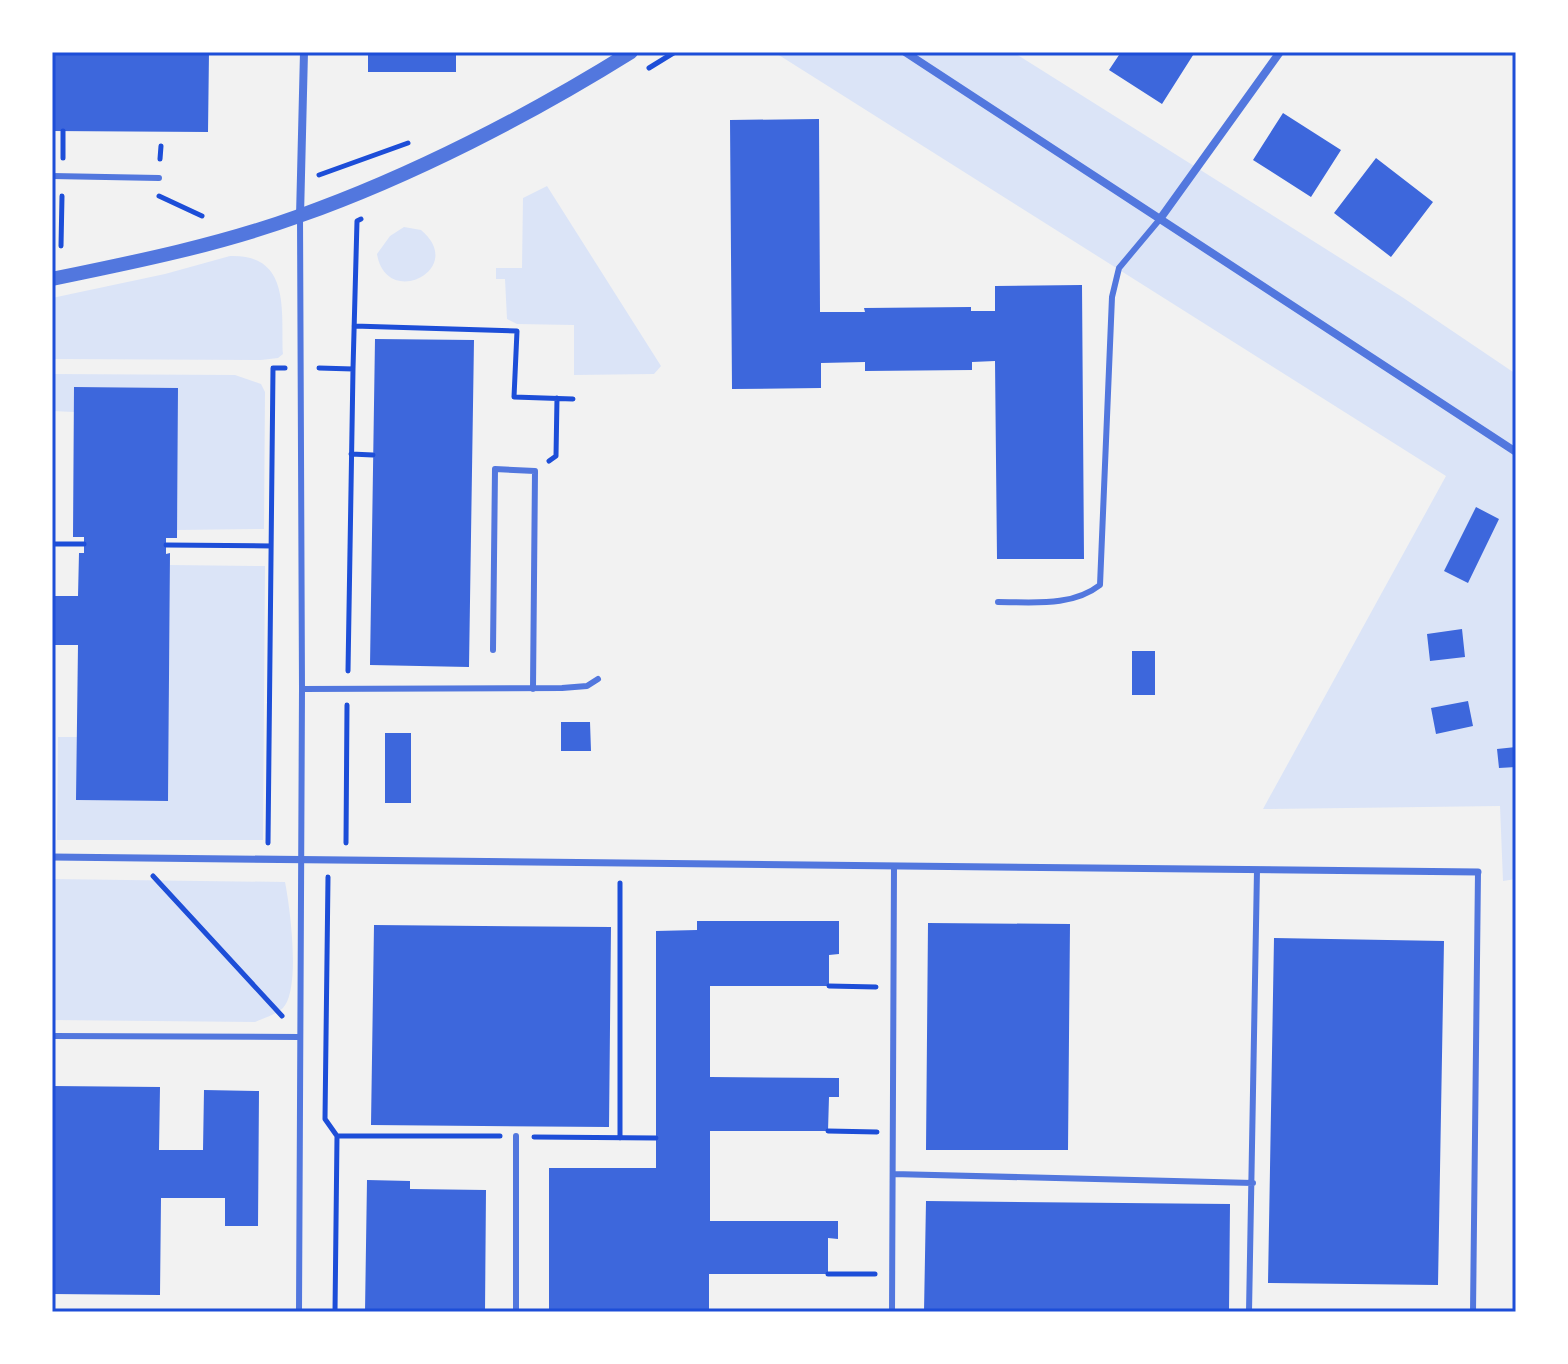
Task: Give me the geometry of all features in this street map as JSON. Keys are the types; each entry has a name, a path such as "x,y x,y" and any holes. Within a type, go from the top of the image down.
{"street":[{"path":"300,216 304,52"},
{"path":"52,279 201,247 300,216 511,122 631,52"},
{"path":"905,52 1516,452"},
{"path":"1160,219 1280,52"},
{"path":"52,857 1478,872"}],"lane":[{"path":"52,176 159,178"},
{"path":"299,1312 302,689 300,216"},
{"path":"998,602 1057,602 1086,596 1100,585 1112,297 1119,268 1160,219"},
{"path":"493,650 495,469 535,471 533,689"},
{"path":"302,689 533,689 587,686 598,679"},
{"path":"892,1312 894,866"},
{"path":"1249,1312 1257,870"},
{"path":"1473,1312 1478,872"},
{"path":"52,1036 300,1037"},
{"path":"516,1136 516,1312"},
{"path":"893,1174 1253,1183"}],"path":[{"path":"300,181 413,141"},
{"path":"335,1312 337,1136 325,1119 328,875 346,860 356,239"},
{"path":"354,326 517,331 514,397 573,399"},
{"path":"268,860 273,368"},
{"path":"300,368 353,369"},
{"path":"556,456 557,398"},
{"path":"351,454 373,455"},
{"path":"52,544 84,544"},
{"path":"166,545 271,546"},
{"path":"136,858 300,1037"},
{"path":"620,864 620,1138"},
{"path":"829,986 894,987"},
{"path":"828,1131 894,1133"},
{"path":"828,1274 892,1275"}],"shaded area":[{"path":"774,52 1013,52 1402,297 1516,374 1516,879 1503,881 1500,806 1263,809 1446,476"},
{"path":"547,186 661,366 654,374 574,375 574,325 517,324 507,319 505,279 496,279 496,268 522,268 523,198"},
{"path":"404,227 421,230 433,245 435,258 430,269 420,278 407,281 394,279 383,271 377,254 390,236"},
{"path":"230,256 250,258 264,264 273,275 279,288 282,320 283,354 278,358 52,359 52,298 165,274"},
{"path":"52,374 235,375 261,384 265,392 264,529 177,530 178,388 75,387 74,412 52,411"},
{"path":"170,565 265,566 263,840 57,840 58,737 77,737 77,800 168,801"},
{"path":"52,879 285,882 293,966 292,984 283,1008 255,1022 52,1020"}],"building":[{"path":"52,52 209,52 208,132 52,131"},
{"path":"368,52 456,52 456,72 368,72"},
{"path":"1121,52 1195,52 1162,104 1109,70"},
{"path":"1283,113 1341,150 1311,197 1253,160"},
{"path":"819,119 820,312 865,312 864,308 971,307 971,311 995,311 995,286 1082,285 1084,559 997,559 995,361 972,362 972,370 865,371 865,362 821,363 821,388 732,389 730,120"},
{"path":"1376,158 1433,202 1391,257 1334,213"},
{"path":"375,339 474,340 469,667 370,665"},
{"path":"74,387 178,388 177,538 166,538 166,554 170,553 168,801 76,800 78,645 52,645 52,596 78,596 79,553 84,553 84,537 73,537"},
{"path":"1476,507 1499,519 1468,583 1444,571"},
{"path":"1462,629 1465,657 1430,661 1427,634"},
{"path":"1132,651 1155,651 1155,695 1132,695"},
{"path":"1468,701 1473,726 1436,734 1431,708"},
{"path":"561,722 590,722 591,751 561,751"},
{"path":"385,733 411,733 411,803 385,803"},
{"path":"1516,747 1516,767 1499,768 1497,749"},
{"path":"697,921 839,921 839,954 829,955 829,986 710,986 710,1077 839,1078 839,1097 829,1097 828,1131 710,1131 710,1221 838,1221 838,1239 828,1238 828,1274 709,1274 709,1312 549,1312 549,1168 656,1168 656,931 697,930"},
{"path":"928,923 1070,924 1068,1150 926,1150"},
{"path":"374,925 611,927 609,1127 371,1125"},
{"path":"1274,938 1444,941 1438,1285 1268,1283"},
{"path":"52,1086 160,1087 159,1150 203,1150 204,1090 259,1091 258,1226 225,1226 225,1198 161,1198 160,1295 52,1294"},
{"path":"367,1180 410,1181 410,1189 486,1190 485,1312 365,1312"},
{"path":"926,1201 1230,1204 1229,1312 924,1312"}]}
